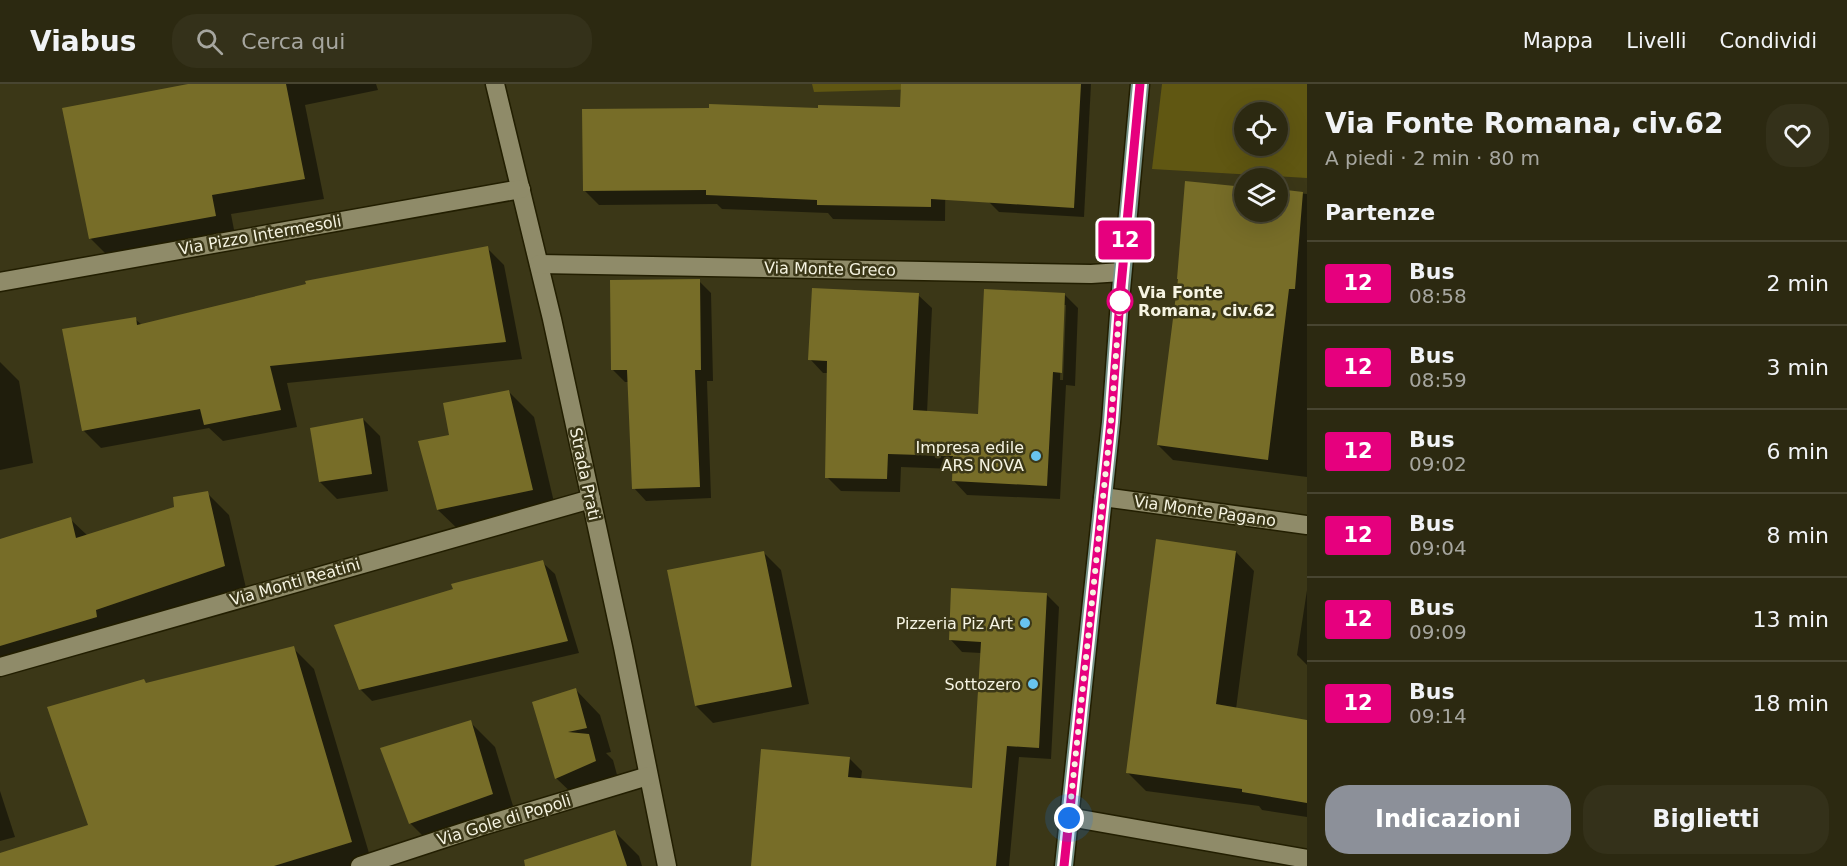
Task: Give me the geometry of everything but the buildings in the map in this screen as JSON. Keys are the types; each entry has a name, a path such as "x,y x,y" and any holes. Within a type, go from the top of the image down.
{"street":[{"name":"Strada Prati","path":"495,84 539,264 591,499 667,866"},
{"path":"1064,866 1116,365 1122,272 1140,84"},
{"name":"Via Pizzo Intermesoli","path":"0,282 521,189"},
{"name":"Via Monte Greco","path":"539,264 1122,272"},
{"name":"Via Monte Pagano","path":"1103,497 1307,525"},
{"name":"Via Monti Reatini","path":"0,667 591,499"},
{"name":"Via Gole di Popoli","path":"360,866 648,776"},
{"path":"1069,818 1307,858"}],"shaded area":[{"path":"812,84 964,84 964,88 814,92"},
{"path":"1162,84 1307,84 1307,178 1288,177 1288,168 1234,168 1234,174 1152,169"}],"bus line":[{"name":"12","path":"1064,866 1111,422 1140,84"}],"place":[{"name":"Via Fonte Romana, civ.62","path":"1120,301"},
{"name":"Impresa edile ARS NOVA","path":"1036,456"},
{"name":"Pizzeria Piz Art","path":"1025,623"},
{"name":"Sottozero","path":"1033,684"}],"route":[{"path":"1069,818 1111,422 1120,301"}]}
